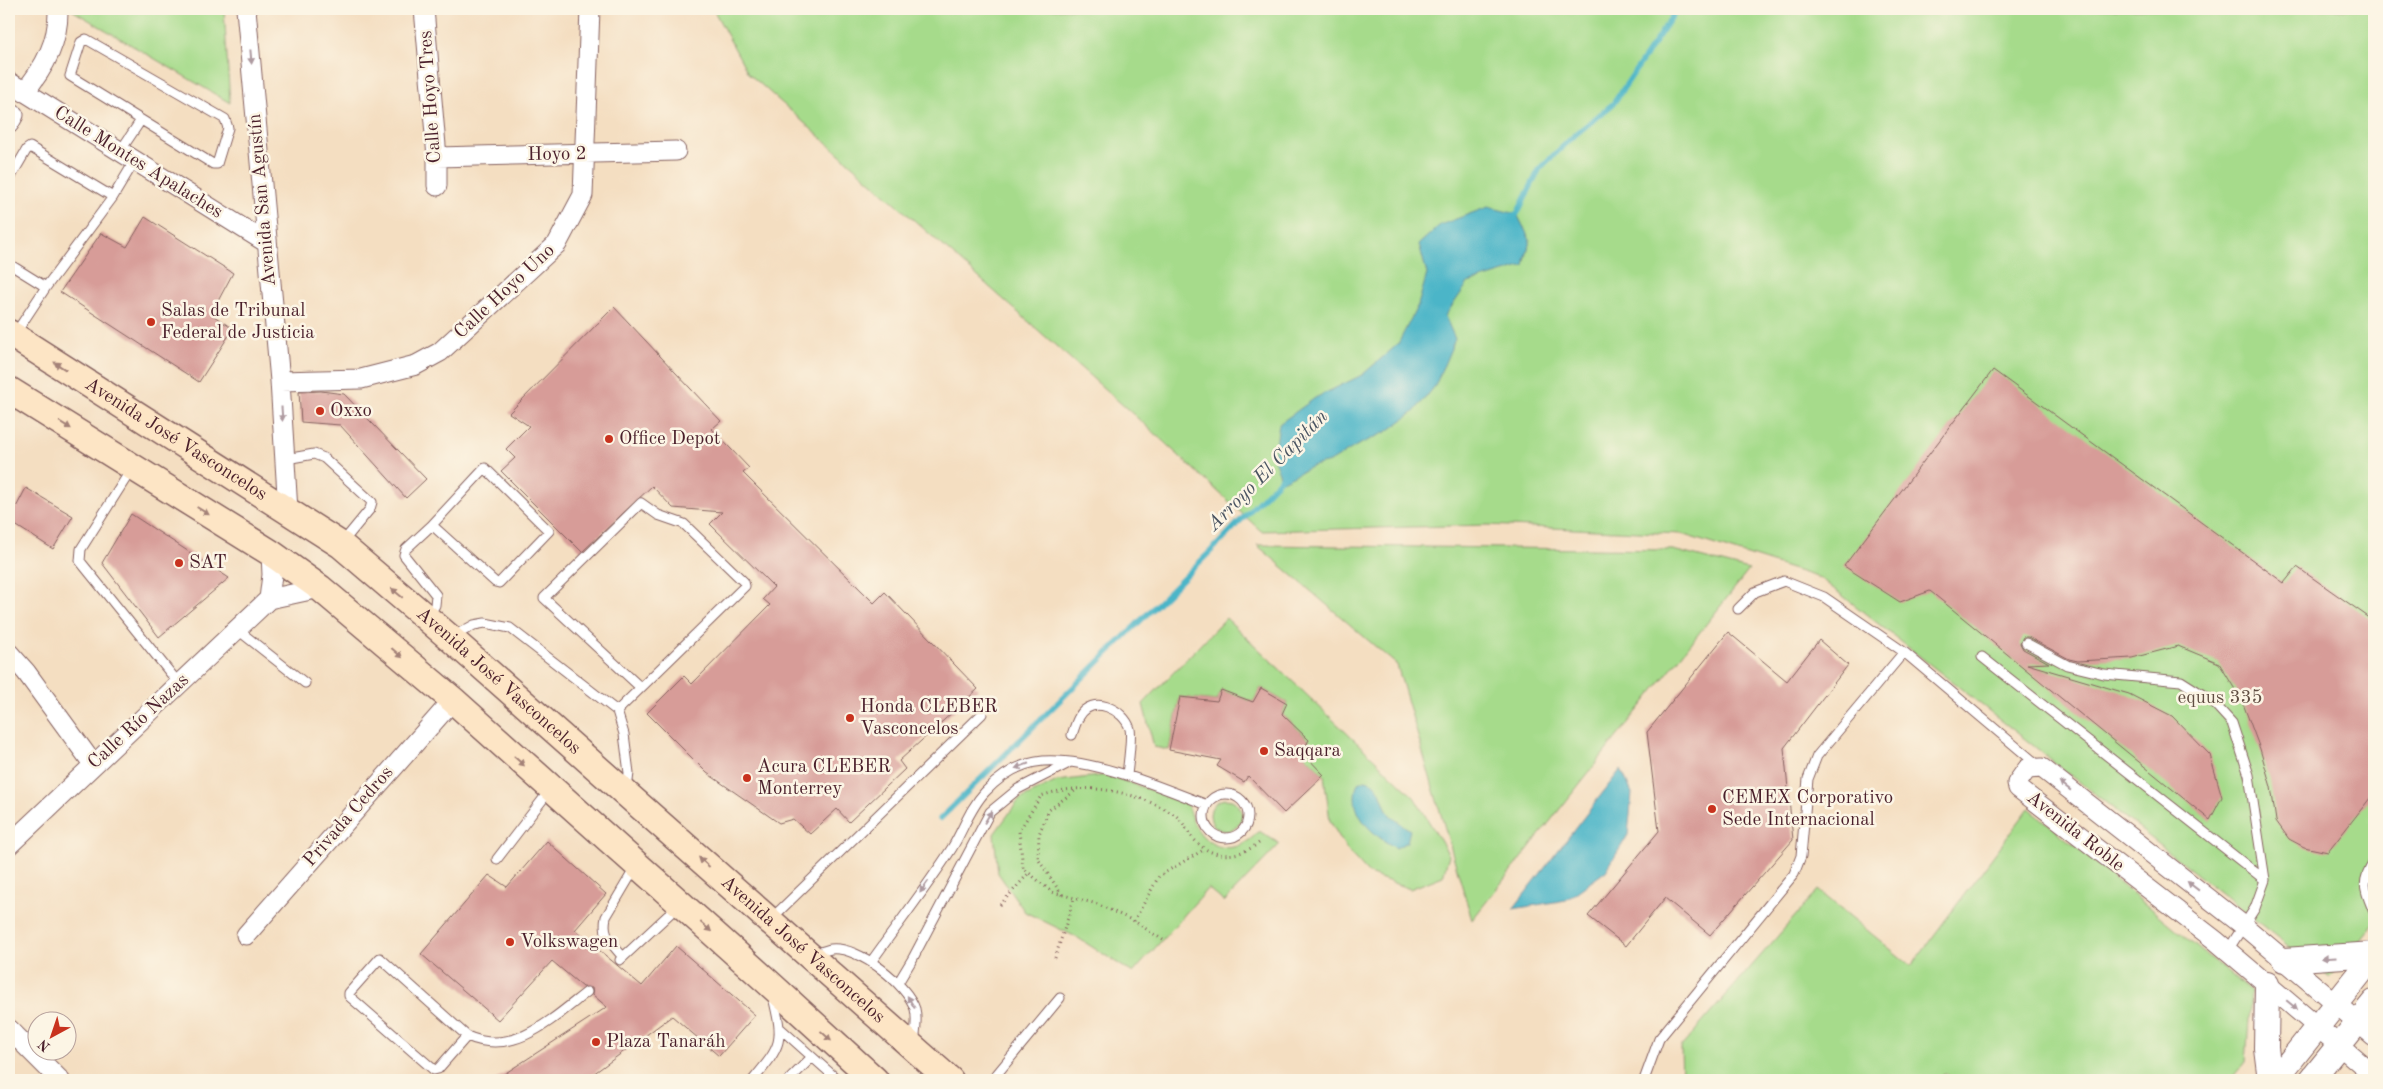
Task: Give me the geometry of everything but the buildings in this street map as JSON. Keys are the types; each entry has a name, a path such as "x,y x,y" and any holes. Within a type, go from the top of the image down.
{"main road":[{"name":"Avenida José Vasconcelos","path":"11,335 341,545 450,638 950,1080"},
{"path":"9,390 271,552 320,588 453,700 875,1080"}],"street":[{"path":"17,87 41,71 59,19 58,9"},
{"name":"Avenida San Agustín","path":"246,9 280,381 288,511"},
{"name":"Calle Hoyo Tres","path":"424,9 437,186"},
{"name":"Calle Hoyo Uno","path":"280,381 361,379 416,365 440,352 557,244 583,195 590,9"},
{"name":"Calle Montes Apalaches","path":"17,87 127,158 267,244"},
{"name":"Hoyo 2","path":"436,157 676,151"},
{"path":"271,552 272,574 269,599 320,588"},
{"name":"Calle Río Nazas","path":"9,846 93,764 180,685 269,599"},
{"path":"9,653 26,672 93,764"},
{"name":"Privada Cedros","path":"246,935 453,700"},
{"name":"Avenida Roble","path":"2366,1029 2244,926 2040,767 2027,769 2017,783 2018,788 2228,950 2374,1075"},
{"path":"2126,871 2144,847"},
{"path":"2284,960 2374,955"},
{"path":"2275,1080 2374,955"},
{"path":"2267,984 2266,1048 2270,1080"},
{"path":"2311,1080 2339,1045 2366,1029 2374,1002"},
{"path":"9,1029 60,1080"}],"lane":[{"path":"86,39 225,119 228,128 219,162 213,164 140,120 70,76 82,40 86,39"},
{"path":"11,335 113,197 140,120"},
{"path":"9,180 30,147 113,197"},
{"path":"9,264 46,287"},
{"path":"286,459 314,454 324,458 372,502 372,507 341,545"},
{"path":"132,467 81,549 80,561 180,685"},
{"path":"427,618 435,605 436,595 404,555 406,549 432,525 485,468 549,531 497,583 432,525"},
{"path":"617,711 745,586 744,582 684,524 658,515 640,503 544,598 640,687"},
{"path":"1738,609 1755,592 1784,581 1824,597 1904,652 2040,767"},
{"path":"450,638 474,625 485,623 510,628 617,711 624,734 629,773 627,794"},
{"path":"238,630 305,683"},
{"path":"2026,643 2067,665 2104,674 2181,681 2211,700 2232,723 2249,775 2265,880 2255,908 2228,950"},
{"path":"1644,1080 1659,1039 1794,874 1801,856 1808,779 1817,756 1904,652"},
{"path":"1982,657 2265,880"},
{"path":"1072,735 1079,715 1091,707 1104,705 1117,710 1125,719 1130,730 1127,775"},
{"path":"770,921 982,714"},
{"path":"871,962 952,847 976,803 985,792 1015,768 1045,761 1070,762 1127,775 1207,805"},
{"path":"898,983 990,812 1002,800 1029,782 1070,762"},
{"path":"497,859 550,789"},
{"path":"1226,794 1241,799 1249,812 1246,827 1236,836 1229,838 1216,836 1206,825 1204,818 1207,805 1212,799 1226,794"},
{"path":"2374,862 2366,874 2364,889 2374,912"},
{"path":"636,866 606,917 604,926 605,937 621,959 680,904"},
{"path":"810,957 830,949 849,951 871,962 898,983 915,1007 914,1049"},
{"path":"467,1036 438,1069 434,1070 349,996 349,993 380,958 467,1036 481,1042 493,1043 511,1041 548,1022 586,992"},
{"path":"753,1080 776,1051 781,1029 770,984"},
{"path":"992,1080 1060,998"},
{"path":"781,1029 838,1080"},
{"path":"789,1080 812,1057"}],"path":[{"path":"1163,940 1134,921 1097,904 1052,892 1023,868 1019,831 1041,796 1062,788 1094,788 1129,795 1169,811 1183,821 1192,837 1205,849 1230,856 1247,852 1259,843"},
{"path":"1062,896 1038,859 1039,834 1049,810 1077,789"},
{"path":"1134,921 1159,876 1205,849"},
{"path":"1000,905 1029,873"},
{"path":"1056,958 1074,898"}],"green space":[{"path":"70,9 224,9 230,103"},
{"name":"equus 335","path":"713,9 2374,9 2374,923 2329,978 1820,578 1681,534 1488,525 1261,531 1152,431 748,73"},
{"path":"1257,545 1673,550 1749,570 1472,920 1397,665"},
{"path":"1226,618 1414,797 1449,855 1443,876 1410,889 1369,874 1347,850 1330,821 1324,775 1302,752 1309,740 1282,714 1287,703 1261,688 1253,702 1221,690 1217,701 1180,697 1169,750 1154,747 1143,704"},
{"path":"1107,775 1188,805 1198,830 1215,845 1226,848 1237,846 1248,841 1259,831 1280,844 1224,902 1208,888 1133,973 1078,938 1025,912 998,873 994,834 1019,800 1057,781"},
{"path":"1226,799 1232,800 1237,804 1241,809 1241,821 1237,826 1232,830 1226,831 1220,830 1215,826 1211,821 1210,815 1211,809 1215,804 1220,800"},
{"path":"2029,808 2251,992 2246,1062 2231,1080 1954,1080 1944,1073 1938,1080 1682,1080 1681,1047 1818,890 1911,966"}],"water":[{"path":"1488,207 1517,214 1530,240 1524,266 1468,283 1445,316 1455,339 1435,386 1414,412 1386,432 1356,446 1330,462 1313,466 1282,481 1274,459 1279,424 1315,398 1362,375 1398,344 1418,305 1427,274 1419,244 1440,225"},
{"path":"1621,769 1632,793 1628,835 1606,871 1566,900 1513,909"},
{"path":"1365,780 1371,782 1378,789 1391,816 1410,830 1407,842 1396,848 1378,836 1364,822 1358,813 1355,794 1358,783"}],"waterway":[{"name":"Arroyo El Capitán","path":"1511,219 1517,214 1540,168 1576,134 1613,104 1677,9"},
{"name":"Arroyo El Capitán","path":"940,819 1220,542 1286,473"}],"place":[{"name":"Salas de Tribunal Federal de Justicia","path":"151,322"},
{"name":"Oxxo","path":"320,411"},
{"name":"Office Depot","path":"609,439"},
{"name":"SAT","path":"179,563"},
{"name":"Honda CLEBER Vasconcelos","path":"850,718"},
{"name":"Saqqara","path":"1264,751"},
{"name":"Acura CLEBER Monterrey","path":"747,778"},
{"name":"CEMEX Corporativo Sede Internacional","path":"1712,809"},
{"name":"Volkswagen","path":"510,942"},
{"name":"Plaza Tanaráh","path":"596,1042"}]}
